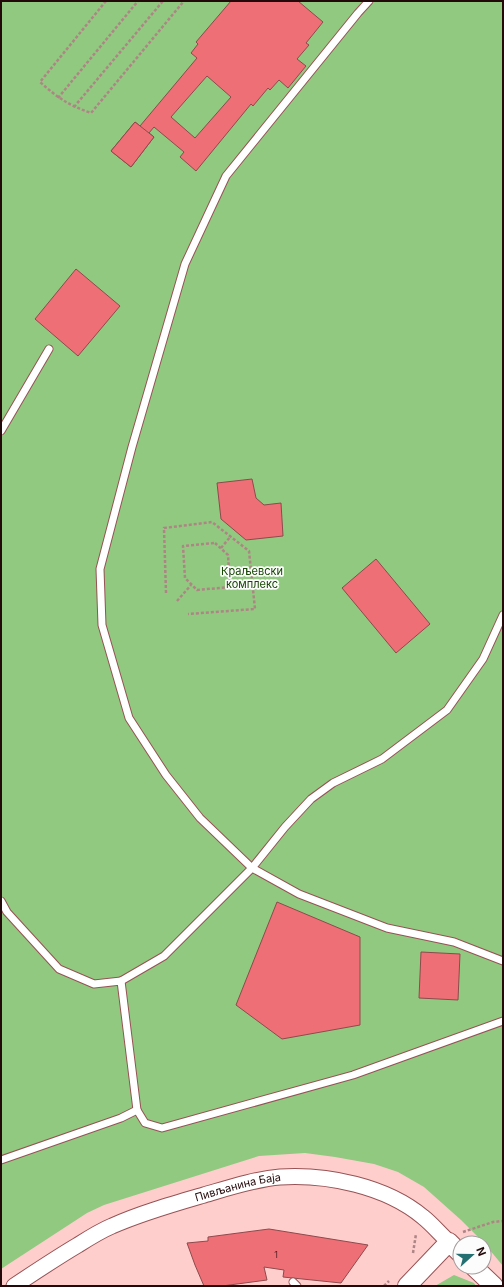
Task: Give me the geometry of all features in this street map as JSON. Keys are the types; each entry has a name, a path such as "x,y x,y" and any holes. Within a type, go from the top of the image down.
{"street":[{"name":"Пивљанина Баја","path":"14,1286 95,1234 116,1224 212,1193 280,1177 312,1177 341,1181 385,1195 410,1207 452,1239"},
{"path":"407,1286 452,1247"},
{"path":"482,1275 494,1286"}],"lane":[{"path":"369,1 226,176 185,264 132,447 100,570 102,625 129,718 166,776 200,818 252,868 299,894 387,928 454,942 503,961"},
{"path":"1,431 49,349"},
{"path":"1,901 6,912 59,969 94,984 121,981 164,956 252,868 285,827 311,800 333,783 382,759 447,710 483,659 503,615"},
{"path":"121,981 137,1110 145,1123 162,1128 353,1074 503,1021"},
{"path":"1,1160 122,1118 137,1110"}],"path":[{"path":"106,1 40,82 58,98 74,107 91,113 184,1"},
{"path":"58,98 138,1"},
{"path":"74,107 163,1"},
{"path":"166,593 164,528 212,522 249,551 255,609 188,614"},
{"path":"221,548 231,536"},
{"path":"215,543 228,555 230,587 197,590 191,585 185,578 183,546 215,543"},
{"path":"177,601 191,585"},
{"path":"471,1235 493,1222 503,1221"}],"green space":[{"name":"Краљевски комплекс","path":"1,1 503,1 503,1266 492,1253 492,1235 476,1235 424,1187 398,1172 374,1164 305,1153 259,1156 104,1205 87,1213 1,1269"},
{"path":"454,1275 474,1283 476,1286 435,1286"}],"building":[{"path":"231,1 298,1 323,22 306,43 309,45 297,59 306,66 288,88 279,80 270,90 268,88 253,106 251,104 196,171 180,157 184,152 154,127 149,133 154,137 131,167 111,151 135,122 140,126 197,58 191,53 198,44 196,42","holes":["207,76 231,97 195,138 171,117"]},
{"path":"135,122 154,137 131,167 111,151"},
{"path":"76,269 120,306 78,356 35,319"},
{"path":"252,479 256,498 264,505 281,503 283,536 246,540 221,519 217,483"},
{"path":"376,559 430,624 396,653 342,588"},
{"path":"277,902 360,937 360,1025 282,1039 236,1005"},
{"path":"421,952 460,954 458,1000 419,998"},
{"path":"269,1229 368,1245 341,1283 283,1277 284,1270 264,1267 267,1280 222,1286 204,1286 187,1243 208,1241 208,1237"}]}
